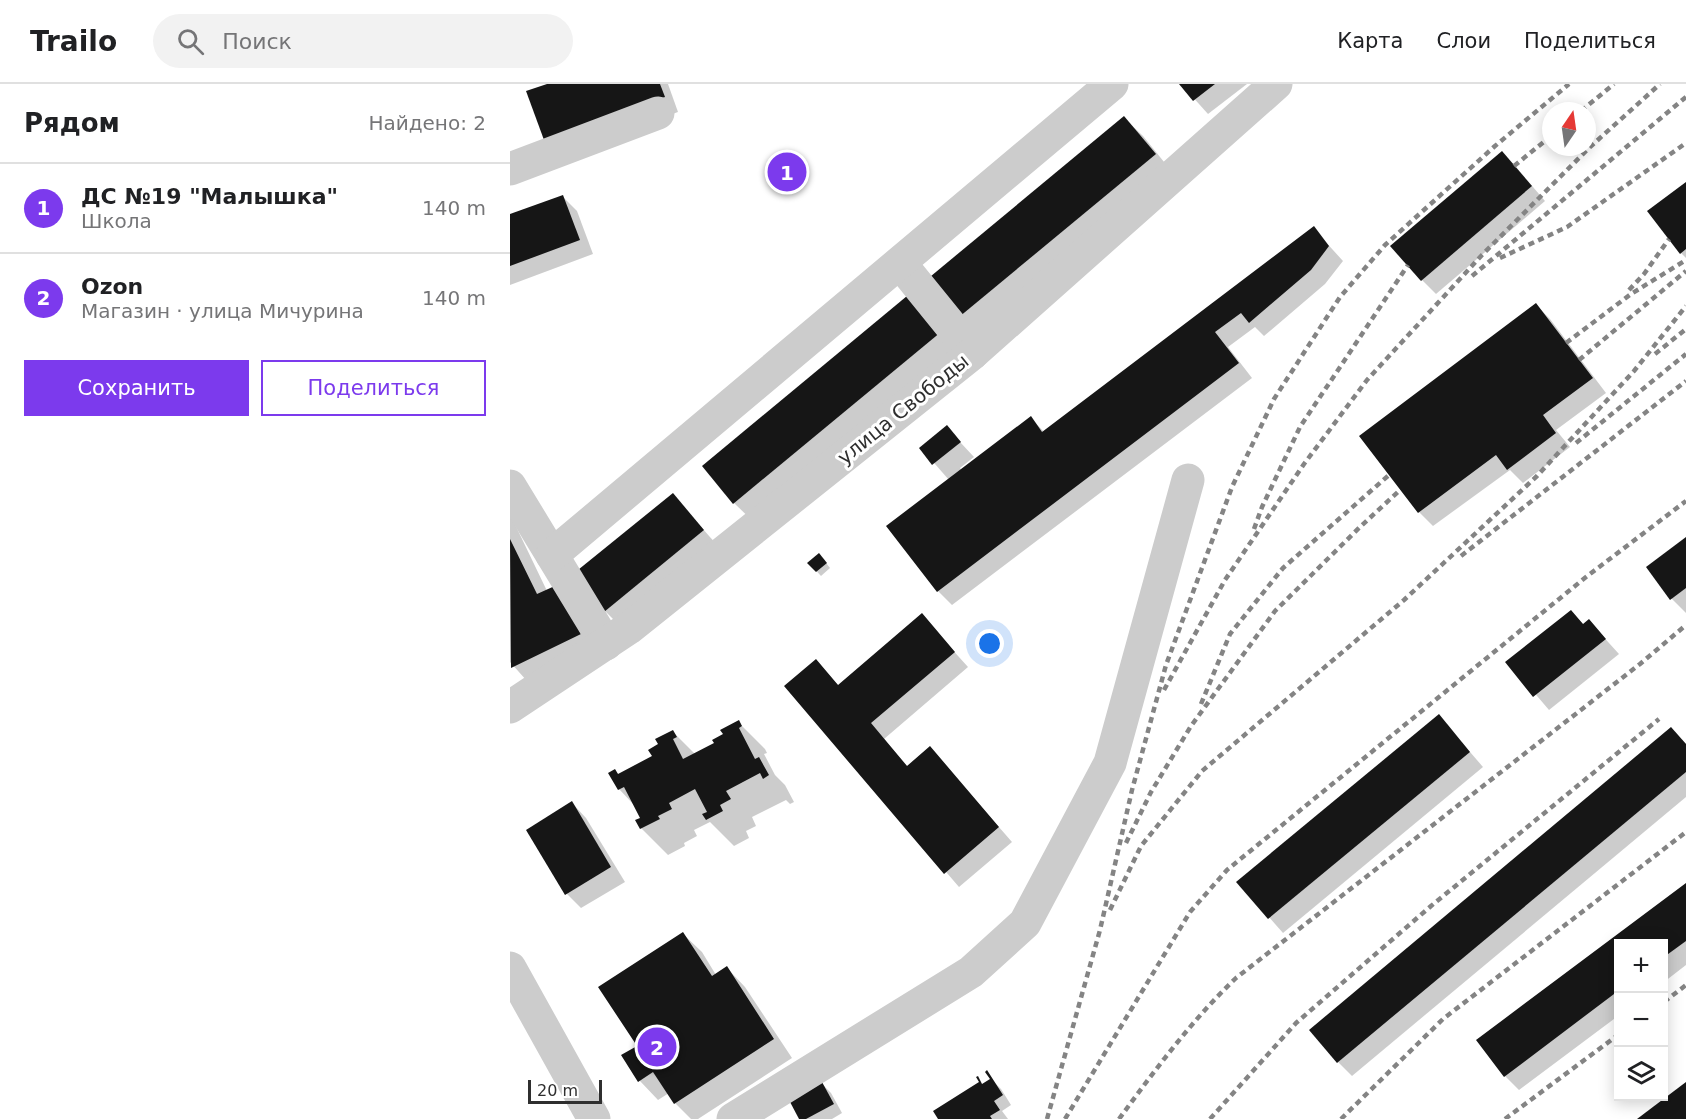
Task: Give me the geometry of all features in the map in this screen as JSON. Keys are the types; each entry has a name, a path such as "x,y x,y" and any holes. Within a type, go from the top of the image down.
{"street":[{"path":"552,555 1112,84"},
{"name":"улица Свободы","path":"510,707 629,628 973,353 1279,86"},
{"path":"510,170 658,113"},
{"path":"900,262 973,353"},
{"path":"733,1119 971,972 1025,923 1110,763 1188,480"},
{"path":"510,486 606,644"},
{"path":"510,968 594,1119"}],"building":[{"path":"547,84 660,84 665,97 544,140 526,91"},
{"path":"1179,84 1215,84 1193,101"},
{"path":"1124,116 1156,154 733,504 702,466"},
{"path":"1502,151 1532,186 1421,281 1390,246"},
{"path":"1686,182 1686,249 1680,254 1647,211"},
{"path":"563,195 580,240 510,266 510,214"},
{"path":"1314,226 1329,246 1311,270 1249,323 1241,313 1215,332 1239,363 937,592 886,526 1031,416 1042,432"},
{"path":"1536,303 1593,378 1543,415 1556,433 1507,470 1496,455 1418,513 1359,436"},
{"path":"947,425 961,442 932,465 919,448"},
{"path":"673,493 704,530 604,612 573,574"},
{"path":"1686,537 1686,588 1670,600 1646,567"},
{"path":"510,539 537,594 557,585 581,634 511,668"},
{"path":"819,553 827,563 816,572 807,563"},
{"path":"1571,610 1583,624 1589,619 1606,639 1533,697 1505,662"},
{"path":"922,613 955,652 871,723 907,766 930,746 999,827 944,874 784,686 816,659 838,685"},
{"path":"1439,714 1470,752 1268,919 1236,882"},
{"path":"739,720 742,726 739,728 755,759 759,757 769,775 763,779 760,773 726,791 731,799 720,805 723,811 706,820 702,814 707,812 695,789 669,803 672,809 658,816 660,819 640,829 635,820 640,818 624,787 618,790 608,773 615,769 618,774 652,756 648,750 658,744 655,739 673,730 677,737 673,739 683,759 714,743 712,740 723,734 720,730"},
{"path":"1671,727 1686,744 1686,772 1337,1063 1309,1030"},
{"path":"572,801 611,867 565,895 526,830"},
{"path":"1686,883 1686,941 1668,954 1668,939 1614,939 1614,994 1504,1077 1476,1040"},
{"path":"683,932 712,976 727,966 774,1039 674,1104 653,1072 638,1082 621,1055 637,1046 598,987"},
{"path":"987,1070 1003,1095 994,1101 1000,1110 990,1116 992,1119 938,1119 933,1111 979,1082 976,1077 978,1076 982,1084 990,1079 985,1072"},
{"path":"822,1082 834,1104 806,1119 799,1119 789,1100"},
{"path":"1686,1082 1686,1119 1637,1119 1661,1101 1668,1101 1668,1096"}],"railway":[{"path":"1047,1119 1100,930 1132,790 1166,665 1232,487 1274,399 1340,297 1385,245 1495,146 1569,84"},
{"path":"1592,102 1614,84"},
{"path":"1164,690 1225,580 1304,464 1367,380 1482,255 1590,147 1660,84"},
{"path":"1472,276 1686,97"},
{"path":"1514,166 1542,143"},
{"path":"1500,258 1567,227 1686,143"},
{"path":"1629,290 1644,274 1669,239"},
{"path":"1566,343 1631,294 1686,260"},
{"path":"1254,529 1300,427 1408,265"},
{"path":"1579,360 1686,271"},
{"path":"1110,910 1141,846 1202,771 1404,600 1537,476 1634,371 1686,306"},
{"path":"1655,354 1686,329"},
{"path":"1576,443 1686,354"},
{"path":"1461,556 1686,381"},
{"path":"1201,704 1230,634 1283,568 1389,475"},
{"path":"1126,843 1151,792 1191,726 1275,611 1400,490"},
{"path":"1065,1119 1190,912 1227,870 1586,577 1686,501"},
{"path":"1119,1119 1189,1028 1236,978 1640,664 1686,625"},
{"path":"1210,1119 1296,1023 1431,906 1659,719"},
{"path":"1341,1119 1443,1019 1686,832"},
{"path":"1668,999 1686,985"},
{"path":"1505,1119 1614,1038"}],"place":[{"name":"ДС №19 \"Малышка\"","path":"787,172"},
{"name":"Ozon","path":"657,1047"}]}
